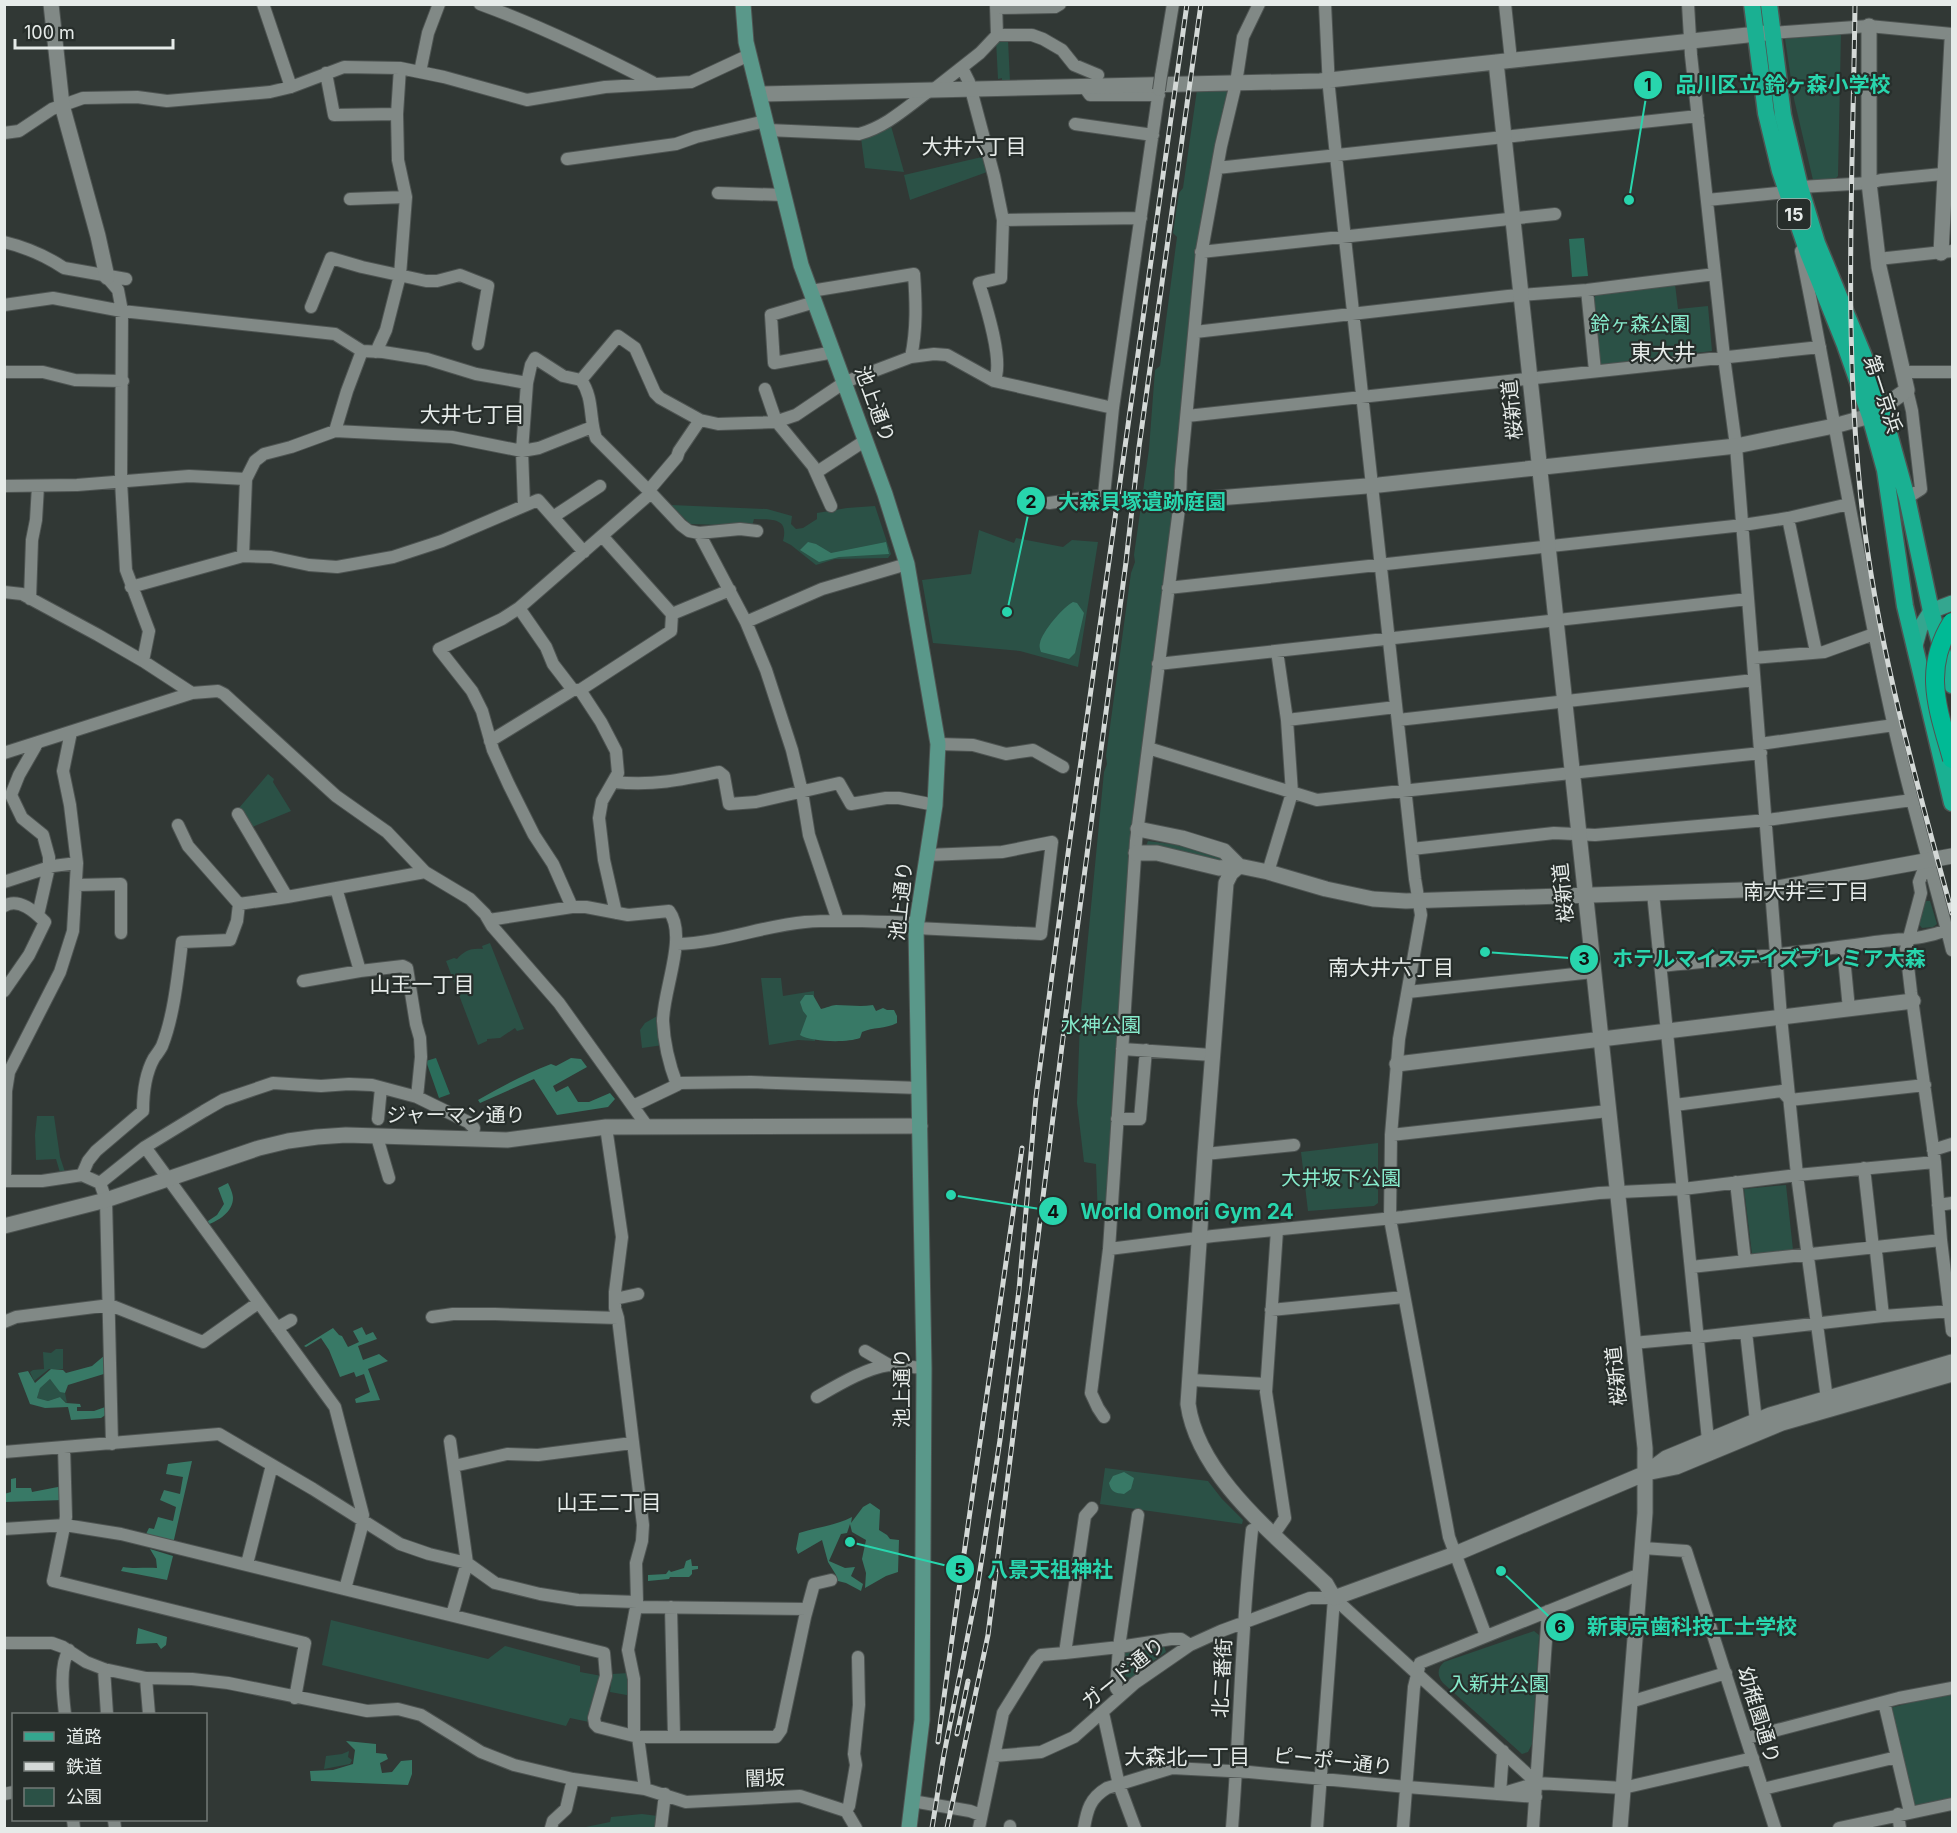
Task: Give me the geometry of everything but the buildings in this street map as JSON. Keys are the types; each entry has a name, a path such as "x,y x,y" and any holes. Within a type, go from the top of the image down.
{"highway":[{"name":"第一京浜","path":"1752,4 1764,33"},
{"name":"第一京浜","path":"1769,4 1764,33 1768,123 1793,189 1863,354 1876,412 1905,606 1953,803"},
{"name":"第一京浜","path":"1793,189 1793,212 1824,296 1876,412 1906,498 1930,611 1947,624 1953,685"},
{"path":"1947,624 1937,653 1934,681 1938,710 1953,759"}],"main road":[{"name":"池上通り","path":"743,4 749,55 801,265 866,440 907,564 938,744 935,805 916,925 924,1368 922,1723 909,1828"},
{"path":"1915,646 1920,628 1930,611 1953,603"}],"street":[{"path":"51,4 62,105 98,237 107,277 105,284 112,300 122,311 121,481 126,570 149,631 143,661"},
{"path":"263,4 291,87"},
{"path":"420,72 428,33 439,4"},
{"path":"480,4 583,46 653,83"},
{"path":"997,35 996,6 1055,7 1060,4"},
{"path":"1050,503 1104,495 1113,408 1173,4"},
{"path":"1104,1417 1091,1393 1109,1249 1138,829 1180,501 1201,252 1236,83 1243,37 1258,4"},
{"path":"1324,4 1336,156 1380,566 1421,915 1399,1039 1391,1136 1390,1219 1449,1537 1486,1636"},
{"name":"桜新道","path":"1505,4 1504,138 1645,1448 1646,1498 1643,1548 1620,1828"},
{"path":"1688,4 1724,357 1736,446 1781,1017 1797,1175 1827,1399"},
{"path":"1869,26 1869,183 1878,260 1912,411 1921,489 1906,498"},
{"path":"759,94 1330,80 1764,33 1869,26 1953,34"},
{"path":"567,159 676,144 696,137 767,126 859,134 873,130 891,120 962,68 997,35 1032,34 1062,50 1074,65 1098,75"},
{"path":"1878,260 1947,252 1953,41"},
{"path":"4,134 19,131 62,105 83,98 137,98 167,101 270,92 291,87 344,67 400,68 527,100 605,87 691,82 749,55"},
{"path":"376,352 386,330 400,275 406,197 398,160 397,114 400,68"},
{"path":"962,68 994,176 1003,220 1001,278 979,283 992,326 997,368 994,381"},
{"path":"326,73 334,115 397,114"},
{"path":"1085,87 1090,96 1159,93"},
{"path":"1217,168 1698,116"},
{"path":"1075,124 1153,135"},
{"path":"1707,200 1949,173"},
{"path":"718,193 784,195"},
{"path":"350,199 406,197"},
{"path":"1793,212 1874,634 1927,861 1953,950"},
{"path":"1201,252 1555,214"},
{"path":"1003,220 1142,218"},
{"path":"4,242 46,258 63,268 126,279"},
{"path":"311,307 331,258 426,281 437,281 460,275 488,286 478,344"},
{"path":"834,352 774,363 771,315 813,297 914,274 915,340 911,357"},
{"path":"1195,332 1715,274"},
{"path":"1587,290 1595,371"},
{"path":"4,305 53,298 122,311 335,334 362,351 427,359 476,374 527,383"},
{"path":"581,380 618,336 635,348 655,393 660,398 700,420 718,424 776,421 796,415 845,382 911,357 934,354 947,355 994,381 1113,408"},
{"path":"1186,416 1820,347"},
{"path":"335,431 362,351"},
{"path":"524,505 522,451 527,383 531,365 535,358 563,376 581,380"},
{"path":"4,372 43,372 75,380 123,381"},
{"path":"1903,372 1953,372"},
{"path":"581,380 591,401 592,427 596,438 681,525 689,531 699,533 740,529 757,531"},
{"path":"765,389 776,421 817,472 831,506"},
{"path":"1180,501 1372,486 1736,446 1834,426 1876,412 1907,390"},
{"path":"572,907 554,864 521,812 490,741 482,711 472,691 439,650 502,619 519,608 603,537 650,491 677,456 700,420"},
{"path":"243,556 246,479 255,461 264,454 335,431 452,436 522,451 539,448 592,427"},
{"path":"817,472 866,440"},
{"path":"4,486 38,486 189,476 246,479"},
{"path":"30,598 32,540 38,486"},
{"path":"553,517 600,486"},
{"path":"131,587 243,556 271,557 309,565 337,567 393,557 442,541 538,500 584,552"},
{"path":"1168,588 1743,525 1788,518 1849,504"},
{"path":"1788,518 1816,652"},
{"path":"699,533 746,622 766,670 792,750 809,835 838,921"},
{"path":"490,741 671,631 672,614 603,537"},
{"path":"746,622 822,589 907,564"},
{"path":"672,614 730,590"},
{"path":"4,592 22,594 30,598 143,661 192,693"},
{"path":"1158,664 1748,599"},
{"path":"519,608 546,647 553,664 601,722 616,751 618,773 602,801 599,818 604,860 615,913"},
{"path":"1753,658 1824,652 1874,634"},
{"path":"1268,872 1292,793 1287,720 1277,651"},
{"path":"1287,720 1397,714 1564,700 1754,680"},
{"path":"4,753 192,693 218,691 224,694 336,796 387,832 425,872 471,899 559,1003 647,1126"},
{"path":"1148,748 1317,800 1572,773 1760,748 1894,725"},
{"path":"70,732 63,771 77,863 73,931 60,972 9,1072 6,1091 5,1181 42,1181 82,1175 100,1183 106,1200 112,1444"},
{"path":"38,742 19,775 11,795 22,818 43,835 49,857 49,867 38,915"},
{"path":"938,744 973,745 1006,754 1033,750 1063,767"},
{"path":"614,782 671,783 719,772 724,776 729,804 756,802 839,783 850,804 899,798 935,805"},
{"path":"1412,849 1554,833 1595,835 1767,820 1912,800"},
{"path":"238,814 287,897"},
{"path":"82,1175 88,1161 96,1151 143,1111 143,1088 164,1036 175,993 182,942 230,940 237,921 239,904 188,846 178,825"},
{"path":"1138,829 1182,838 1224,851 1239,867"},
{"path":"677,944 721,940 803,922 838,921 1041,934 1052,842 1002,852 927,855"},
{"path":"1136,853 1157,853 1219,868 1239,867 1268,872 1373,899 1418,900 1772,889 1953,856"},
{"path":"1927,861 1919,882 1921,894 1906,949 1934,1156 1941,1240 1953,1331"},
{"path":"4,882 49,867 77,863"},
{"path":"1239,867 1226,883 1212,1055 1191,1380 1188,1390 1190,1414 1196,1436 1229,1489 1326,1584 1334,1598 1537,1783"},
{"path":"239,904 425,872"},
{"path":"77,885 121,885 122,933"},
{"path":"336,888 360,971"},
{"path":"1653,893 1708,1440"},
{"path":"4,906 10,902 19,903 45,922 29,955 4,990"},
{"path":"489,920 572,907 586,907 628,915 669,911 673,916 677,944 663,1020 670,1067 677,1085"},
{"path":"1661,966 1843,947 1895,939 1919,939 1947,930"},
{"path":"1843,947 1850,1009"},
{"path":"303,981 360,971 403,966 407,968 420,1038 421,1057 417,1097"},
{"path":"1408,992 1593,972"},
{"path":"1397,1064 1913,1001"},
{"path":"1122,1049 1212,1055"},
{"path":"1117,1119 1140,1119 1146,1050"},
{"path":"633,1106 680,1083 751,1082 920,1088"},
{"path":"100,1183 145,1147 223,1100 273,1083 321,1086 349,1084 381,1088 417,1097 468,1122 474,1128 472,1140"},
{"path":"1790,1100 1925,1085"},
{"path":"378,1119 381,1088"},
{"path":"1675,1105 1782,1091 1790,1100"},
{"path":"1391,1136 1608,1111"},
{"name":"ジャーマン通り","path":"4,1227 106,1200 259,1148 288,1141 331,1136 507,1140 606,1127 920,1126"},
{"path":"606,1127 622,1237 615,1308 643,1525 642,1541 636,1563 637,1604 628,1650 634,1679 636,1736 645,1789"},
{"path":"377,1137 389,1178"},
{"path":"1109,1249 1617,1192 1683,1189 1864,1168 1934,1156 1953,1144"},
{"path":"1205,1154 1294,1145"},
{"path":"145,1147 335,1407 361,1505 363,1521 345,1589"},
{"path":"1864,1168 1883,1316"},
{"path":"1736,1182 1745,1261"},
{"path":"1938,1205 1953,1203"},
{"path":"1274,1534 1285,1518 1266,1384 1277,1230"},
{"path":"1691,1267 1941,1240"},
{"path":"615,1299 638,1294"},
{"path":"1270,1310 1404,1297"},
{"path":"4,1322 16,1317 110,1305 203,1342 258,1303"},
{"path":"1633,1343 1883,1316 1951,1311"},
{"path":"432,1317 453,1314 495,1314 618,1318"},
{"path":"277,1328 291,1320"},
{"path":"1746,1332 1756,1421"},
{"path":"865,1351 889,1365"},
{"path":"1646,1473 1666,1458 1756,1421 1953,1362"},
{"path":"818,1397 880,1366 924,1368"},
{"path":"1334,1598 1455,1554 1646,1473 1676,1467 1782,1423 1953,1374"},
{"path":"1191,1380 1266,1384"},
{"path":"4,1452 219,1434 409,1548 466,1563 495,1583 540,1594 579,1600 671,1607 807,1609"},
{"path":"450,1441 466,1563 452,1615"},
{"path":"454,1466 507,1454 538,1455 632,1443"},
{"path":"64,1448 66,1517 53,1581 304,1643 295,1698"},
{"path":"247,1564 272,1465"},
{"path":"1065,1653 1085,1516 1092,1508"},
{"path":"1121,1695 1116,1688 1119,1647 1138,1515"},
{"path":"4,1529 65,1525 121,1534 604,1653 606,1676 594,1718 595,1724 598,1727 636,1736 776,1737 781,1730 814,1584 831,1580"},
{"name":"北二番街","path":"1232,1828 1252,1530"},
{"name":"幼稚園通り","path":"1643,1548 1686,1551 1775,1828"},
{"path":"1403,1828 1414,1687 1420,1663 1640,1574"},
{"name":"ガード通り","path":"994,1756 1028,1755 1041,1752 1074,1737 1121,1695 1190,1645 1310,1598 1334,1598"},
{"path":"1317,1828 1334,1598"},
{"path":"671,1607 674,1737"},
{"path":"1533,1828 1548,1611"},
{"path":"979,1828 1003,1713 1041,1655 1171,1639 1181,1639 1190,1645"},
{"name":"闇坂","path":"4,1643 52,1643 104,1669 146,1678 192,1679 228,1683 367,1711 398,1709 411,1712 421,1715 481,1752 514,1765 573,1779 645,1789 686,1802 800,1796 846,1811"},
{"path":"64,1713 64,1657 69,1650"},
{"path":"856,1828 846,1811 849,1806 856,1765 854,1754 859,1705 858,1657"},
{"path":"104,1669 107,1713"},
{"path":"1630,1702 1726,1673"},
{"path":"146,1678 149,1713"},
{"path":"1747,1738 1884,1702 1953,1688"},
{"path":"1884,1702 1897,1757 1904,1813 1900,1828"},
{"path":"1103,1713 1119,1785 1135,1828"},
{"path":"1500,1794 1503,1751"},
{"path":"1763,1789 1897,1757"},
{"path":"1500,1794 1537,1783 1623,1788 1752,1758"},
{"path":"1500,1794 1538,1761"},
{"name":"ピーポー通り","path":"1084,1828 1088,1807 1100,1792 1172,1768 1237,1771 1536,1797"},
{"path":"551,1828 553,1821 566,1809 573,1779"},
{"path":"661,1828 665,1794"},
{"path":"912,1801 981,1815"},
{"path":"1839,1828 1953,1804"}],"green space":[{"path":"1841,33 1838,176 1835,179 1813,180 1794,99 1785,39"},
{"path":"996,40 1008,40 1010,82 1002,82 1002,78 998,79"},
{"name":"水神公園","path":"1224,88 1230,96 1212,179 1169,555 1106,1220 1098,1219 1096,1164 1084,1162 1077,1103 1080,1021 1104,772 1107,764 1106,756 1131,573 1135,562 1134,555 1149,449 1155,370 1160,366 1177,237 1173,233 1179,193 1183,188 1197,90"},
{"path":"891,126 904,172 865,168 861,138"},
{"path":"982,157 987,172 910,200 904,175"},
{"name":"鈴ヶ森公園","path":"1675,284 1678,309 1708,306 1712,351 1599,365 1592,300 1597,294"},
{"path":"671,505 767,509 792,516 791,524 796,529 803,528 817,519 817,513 875,506 891,554 888,558 835,559 816,565 783,541 784,528 778,521 754,519 752,526 690,524"},
{"path":"979,530 1014,543 1016,538 1063,547 1072,540 1098,542 1078,667 1020,651 933,643 922,580 971,574"},
{"path":"268,774 274,779 273,782 291,811 250,828 239,808"},
{"path":"1148,841 1178,845 1222,857 1223,861 1146,846"},
{"path":"1926,901 1930,901 1937,924 1933,927 1922,928 1918,923"},
{"path":"490,943 524,1029 517,1031 515,1028 500,1038 487,1039 478,1045 446,961 457,959 469,950 483,949 482,946"},
{"path":"761,978 781,978 783,996 814,991 815,1041 798,1040 769,1045"},
{"path":"659,1015 663,1045 642,1048 640,1030 645,1023"},
{"path":"37,1116 54,1116 60,1157 66,1175 61,1176 56,1159 36,1160"},
{"name":"大井坂下公園","path":"1378,1143 1378,1203 1374,1206 1308,1211 1301,1152"},
{"path":"1786,1185 1793,1250 1752,1254 1744,1189"},
{"path":"56,1349 63,1349 63,1369 49,1369 34,1381 30,1372 44,1369 43,1352 51,1353"},
{"path":"50,1379 60,1391 65,1393 67,1403 60,1397 48,1401 37,1398 40,1387"},
{"path":"1105,1468 1208,1481 1243,1520 1242,1524 1100,1504"},
{"path":"331,1620 488,1659 505,1646 580,1666 580,1672 602,1676 589,1722 570,1718 566,1726 322,1665"},
{"name":"入新井公園","path":"1534,1631 1539,1638 1532,1744 1528,1752 1522,1754 1443,1683 1439,1672 1444,1662"},
{"path":"1164,1646 1166,1652 1132,1678 1122,1676 1123,1654 1128,1651"},
{"path":"629,1673 632,1696 610,1692 612,1674"},
{"path":"1948,1693 1952,1695 1952,1799 1913,1806 1890,1708"},
{"path":"349,1751 348,1757 352,1760 350,1764 324,1769 326,1756"},
{"path":"642,1814 658,1816 657,1828 581,1828 610,1822 611,1817"}],"shaded area":[{"path":"1584,238 1588,276 1572,277 1569,239"},
{"path":"808,542 831,553 886,542 889,554 839,557 819,562 800,550"},
{"path":"1073,602 1077,603 1084,613 1075,653 1069,659 1041,652 1040,644 1045,633 1059,614"},
{"path":"805,995 813,995 821,1009 836,1005 873,1005 876,1011 883,1008 894,1010 897,1023 862,1032 860,1038 854,1040 829,1041 805,1037 800,1035 807,1016 800,1002"},
{"path":"436,1058 450,1094 439,1098 426,1061"},
{"path":"571,1058 581,1059 587,1067 553,1086 556,1092 568,1086 578,1102 589,1102 610,1093 615,1099 608,1107 557,1115 534,1079 480,1103 478,1100 532,1072 551,1064 556,1066"},
{"path":"228,1183 233,1196 228,1212 207,1225 224,1204 218,1188"},
{"path":"362,1327 366,1335 373,1332 377,1339 358,1346 363,1360 379,1354 388,1361 368,1369 380,1400 356,1403 355,1399 370,1392 364,1374 356,1377 354,1372 340,1377 329,1350 321,1338 304,1346 333,1328 342,1336 348,1347 359,1342 353,1331"},
{"path":"105,1355 107,1373 68,1385 65,1393 60,1392 50,1379 40,1388 37,1398 48,1401 60,1397 66,1403 80,1404 81,1407 77,1407 77,1411 94,1411 108,1406 107,1414 101,1418 71,1420 68,1407 45,1408 30,1404 18,1373 28,1371 35,1383 51,1369 63,1370 66,1373 92,1366"},
{"path":"192,1461 173,1544 145,1536 149,1528 154,1529 158,1517 173,1521 176,1507 160,1500 164,1490 180,1494 183,1477 166,1474 168,1464"},
{"path":"1124,1472 1134,1478 1131,1489 1124,1494 1112,1490 1109,1483 1113,1476"},
{"path":"16,1478 16,1488 31,1488 32,1492 63,1486 63,1500 5,1502 4,1494 11,1492 11,1479"},
{"path":"870,1503 880,1510 879,1530 890,1539 899,1540 898,1572 865,1588 866,1573 862,1559 866,1540 852,1532 850,1524 847,1533 841,1534 829,1561 845,1568 855,1567 851,1576 863,1584 861,1591 846,1583 830,1579 836,1575 828,1562 822,1540 798,1554 796,1549 799,1533 852,1517 851,1523 863,1507"},
{"path":"150,1549 173,1556 167,1580 121,1571 123,1567 157,1568 156,1559"},
{"path":"691,1559 692,1566 698,1566 698,1569 692,1570 689,1577 670,1577 648,1581 648,1575 666,1574 669,1570 671,1572 684,1568 686,1561"},
{"path":"138,1628 167,1637 166,1645 161,1649 157,1643 136,1644"},
{"path":"346,1741 376,1744 376,1753 386,1754 388,1759 380,1763 382,1773 392,1772 401,1761 412,1760 412,1774 408,1785 311,1781 310,1771 333,1770 353,1764 355,1750"}],"railway":[{"path":"932,1828 944,1754 977,1590 1000,1440 1019,1290 1036,1097 1187,4"},
{"path":"947,1828 988,1635 1139,447 1201,4"},
{"path":"1855,4 1851,319 1856,445 1862,508 1877,610 1899,712 1952,913"},
{"path":"938,1742 1022,1148"},
{"path":"957,1734 968,1681"}],"place":[{"name":"品川区立 鈴ヶ森小学校","path":"1629,200"},
{"name":"大森貝塚遺跡庭園","path":"1007,612"},
{"name":"ホテルマイステイズプレミア大森","path":"1485,952"},
{"name":"World Omori Gym 24","path":"951,1195"},
{"name":"八景天祖神社","path":"850,1542"},
{"name":"新東京歯科技工士学校","path":"1501,1571"}],"district":[{"name":"大井六丁目","path":"974,146"},
{"name":"東大井","path":"1663,352"},
{"name":"大井七丁目","path":"472,414"},
{"name":"南大井三丁目","path":"1806,891"},
{"name":"南大井六丁目","path":"1391,967"},
{"name":"山王一丁目","path":"422,984"},
{"name":"山王二丁目","path":"609,1502"},
{"name":"大森北一丁目","path":"1187,1756"}]}
